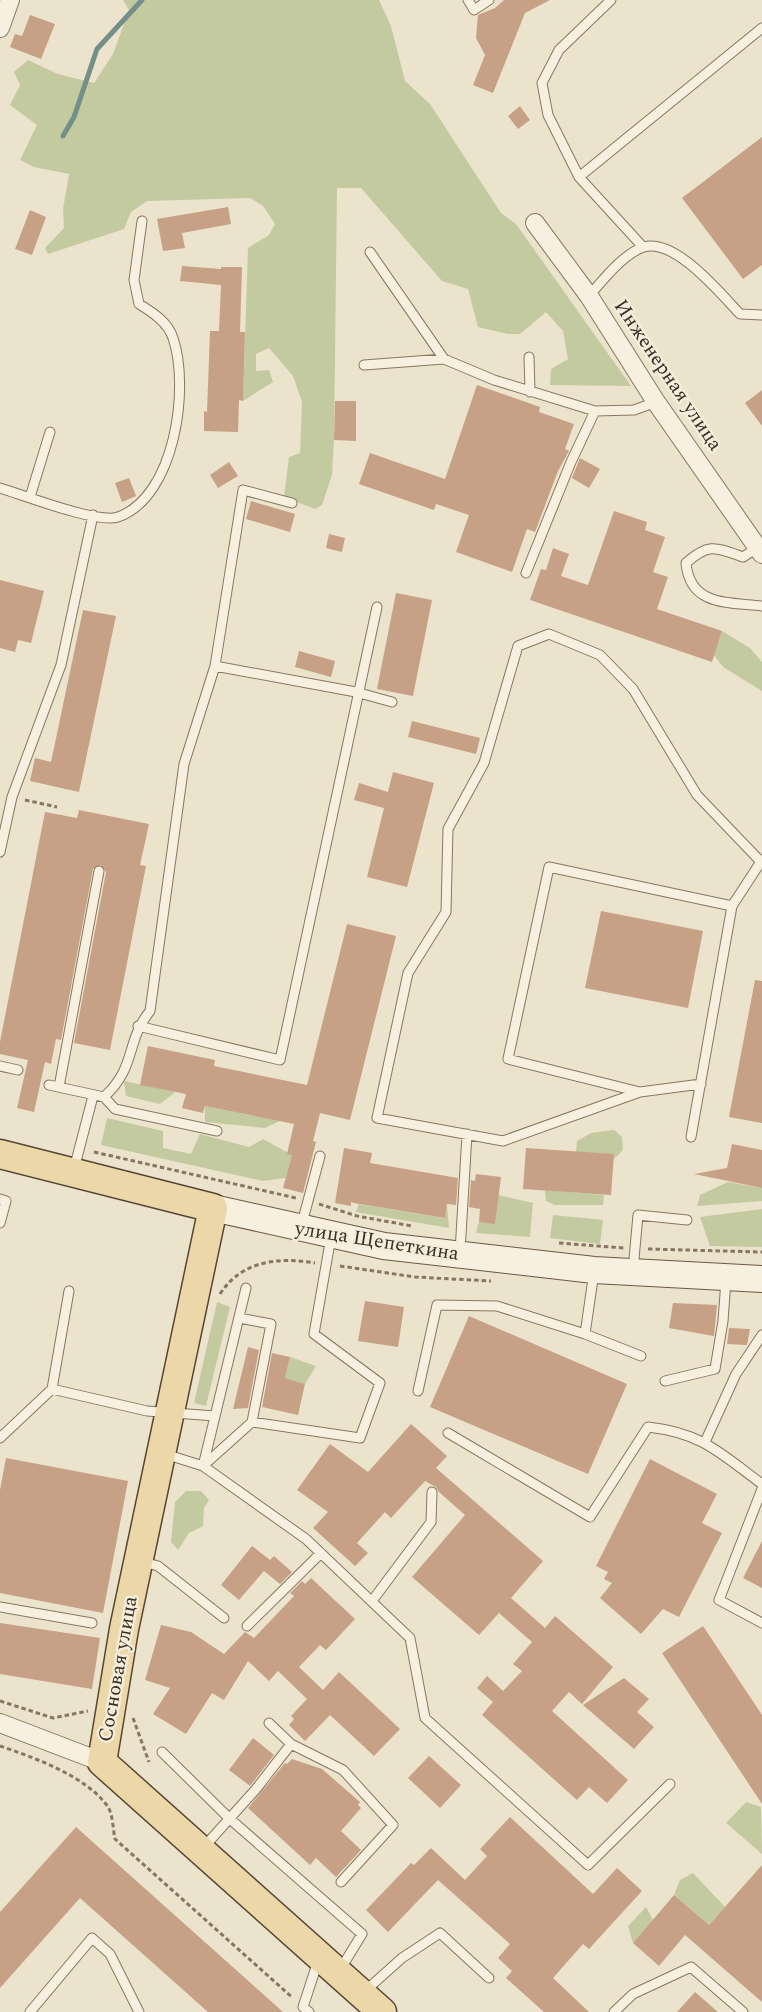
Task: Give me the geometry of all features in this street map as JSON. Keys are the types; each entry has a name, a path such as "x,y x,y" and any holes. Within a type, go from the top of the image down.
{"main road":[{"name":"улица Щепеткина","path":"0,1154 76,1160 213,1208 384,1246 594,1270 634,1261 726,1278 762,1279"},
{"name":"Сосновая улица","path":"213,1208 138,1560 102,1762 372,2003"}],"street":[{"path":"0,28 10,0"},
{"name":"Инженерная улица","path":"535,223 589,296 657,402 760,551"},
{"path":"0,1723 102,1762"}],"lane":[{"path":"468,0 474,10 489,0"},
{"path":"611,0 559,50 542,83 548,116 579,177 643,247"},
{"path":"579,177 762,28"},
{"path":"0,488 93,515 116,518 145,499 163,469 176,429 180,372 173,337 159,317 139,304 134,280 142,221"},
{"path":"589,296 615,267 643,247 658,246 674,251 703,276 740,314 762,315"},
{"path":"370,252 444,359"},
{"path":"529,357 530,392"},
{"path":"364,365 444,359 494,380 595,411 634,410 657,402"},
{"path":"526,573 571,462 595,411"},
{"path":"30,497 50,432"},
{"path":"104,1097 116,1086 128,1066 138,1026 150,1011 184,764 215,666 243,490 292,503"},
{"path":"0,852 4,811 12,797 60,665 93,515"},
{"path":"760,551 743,557 714,547 699,552 686,563 687,579 696,592 717,601 762,606"},
{"path":"138,1026 280,1060 356,692 377,607"},
{"path":"691,1137 732,906 761,862 698,795 633,689 600,655 549,634 518,646 484,763 448,829 446,912 408,973 377,1118 503,1141 640,1092 700,1084"},
{"path":"215,666 356,692 392,702"},
{"path":"640,1092 508,1059 549,867 732,906"},
{"path":"99,871 54,1086 104,1097 115,1109 217,1131"},
{"path":"0,1066 18,1070"},
{"path":"76,1160 93,1096"},
{"path":"460,1255 467,1134"},
{"path":"300,1229 320,1156"},
{"path":"0,1199 6,1201 0,1223"},
{"path":"634,1261 638,1215 687,1220"},
{"path":"252,1422 360,1438 380,1383 314,1334 331,1236"},
{"path":"585,1334 594,1270"},
{"path":"665,1381 715,1370 723,1321 726,1278"},
{"path":"203,1466 246,1288"},
{"path":"0,1438 52,1389 69,1291"},
{"path":"418,1391 437,1305 497,1306 585,1334 641,1356"},
{"path":"203,1466 252,1422 271,1324 239,1318"},
{"path":"705,1442 736,1374 762,1335"},
{"path":"52,1389 147,1411 215,1416"},
{"path":"448,1432 590,1517 648,1427 677,1430 705,1442 762,1484"},
{"path":"161,1452 203,1466 306,1539 410,1638 425,1718 588,1865 670,1784"},
{"path":"762,1489 719,1600 762,1623"},
{"path":"372,1602 431,1522 432,1492"},
{"path":"247,1626 321,1553"},
{"path":"138,1560 158,1566 224,1618"},
{"path":"0,1607 92,1623"},
{"path":"269,1723 291,1744 343,1770 393,1825 341,1882"},
{"path":"200,1851 230,1819 291,1744"},
{"path":"162,1752 230,1819 362,1934 329,1964 306,2009"},
{"path":"372,2003 402,1958 440,1933 489,1978"},
{"path":"30,2012 92,1938 110,1954 139,2012"},
{"path":"614,2012 633,1994 691,1967 743,2012"}],"path":[{"path":"12,797 57,807"},
{"path":"76,1160 308,1201 357,1216 415,1226"},
{"path":"554,1242 634,1261 762,1252"},
{"path":"218,1296 246,1269 262,1261 300,1260 415,1277 496,1282"},
{"path":"0,1701 53,1718 88,1712 93,1706"},
{"path":"130,1708 149,1762"},
{"path":"0,1746 50,1765 84,1785 109,1808 115,1839 306,2009"}],"green space":[{"path":"123,0 379,0 391,26 405,81 430,104 501,213 516,224 631,386 550,385 551,369 568,359 563,331 546,312 520,334 508,334 478,327 468,289 442,281 361,188 337,188 332,475 322,505 315,509 284,497 289,457 300,453 302,402 293,376 269,348 256,354 256,371 269,370 273,382 243,401 248,248 269,235 275,224 263,206 250,198 147,201 131,212 124,229 48,254 45,248 64,228 63,209 69,174 34,167 20,160 37,125 10,105 20,85 14,72 28,60 58,74 94,83 113,54 129,10"},
{"path":"722,631 750,648 762,662 762,691 723,667 714,655"},
{"path":"124,1081 175,1092 160,1104 126,1096"},
{"path":"205,1106 280,1121 265,1128 205,1122"},
{"path":"107,1118 163,1131 163,1148 191,1154 200,1134 249,1147 263,1139 292,1155 286,1178 263,1181 101,1145"},
{"path":"614,1130 622,1137 623,1150 613,1160 576,1152 577,1141 591,1133"},
{"path":"728,1182 762,1188 762,1201 697,1206 700,1195"},
{"path":"545,1190 604,1195 603,1205 555,1205 546,1201"},
{"path":"498,1195 533,1203 530,1237 476,1233 479,1222 495,1223"},
{"path":"359,1204 444,1218 447,1205 449,1228 356,1212"},
{"path":"762,1209 762,1247 710,1246 700,1217"},
{"path":"553,1215 603,1220 600,1244 550,1238"},
{"path":"217,1302 230,1307 206,1406 194,1403"},
{"path":"290,1357 316,1366 305,1384 285,1378"},
{"path":"186,1491 201,1491 209,1500 204,1508 203,1526 189,1533 178,1550 171,1542 175,1502"},
{"path":"746,1802 761,1807 762,1854 726,1823"},
{"path":"693,1873 725,1907 709,1925 674,1895 680,1880"},
{"path":"646,1907 653,1920 633,1943 628,1926"}],"building":[{"path":"504,0 550,0 525,13 493,93 473,85 485,55 476,38 478,15 495,8"},
{"path":"30,15 55,24 41,59 10,47 15,34 22,36"},
{"path":"520,106 530,120 518,129 508,116"},
{"path":"762,137 762,265 743,279 682,198"},
{"path":"228,207 231,224 182,233 185,248 163,251 157,219"},
{"path":"30,210 46,217 32,255 15,249"},
{"path":"182,266 221,269 221,267 242,267 240,332 245,332 243,401 239,400 238,432 204,431 204,411 207,412 210,331 219,331 221,285 180,281"},
{"path":"477,385 540,407 539,412 574,424 565,449 569,451 558,471 535,532 527,529 512,572 456,552 469,515 436,504 434,510 359,484 370,453 445,479"},
{"path":"762,390 762,426 745,403"},
{"path":"335,401 356,401 356,441 334,440"},
{"path":"580,458 600,469 589,488 572,478"},
{"path":"229,462 238,476 218,488 210,475"},
{"path":"129,478 136,496 122,502 115,483"},
{"path":"251,501 295,514 290,532 246,519"},
{"path":"614,511 647,522 645,530 665,537 653,572 668,577 657,609 722,631 712,662 530,600 541,569 546,570 553,548 569,554 561,576 588,585"},
{"path":"329,534 345,538 342,552 326,548"},
{"path":"0,580 44,591 31,643 18,640 15,652 0,648"},
{"path":"396,593 432,600 413,696 377,689"},
{"path":"83,610 116,616 79,792 30,781 35,758 51,762"},
{"path":"299,651 335,661 331,677 295,667"},
{"path":"412,721 480,738 476,754 408,737"},
{"path":"393,772 434,783 407,887 367,877 384,808 354,800 359,783 388,792"},
{"path":"79,810 149,824 140,865 146,866 110,1050 74,1043 106,872 101,865 93,869 61,1040 56,1039 51,1064 45,1062 34,1112 17,1108 28,1060 0,1054 0,1042 45,812 77,818"},
{"path":"601,911 703,931 688,1008 585,988"},
{"path":"347,924 396,936 350,1120 320,1113 313,1141 316,1142 303,1193 283,1188 292,1155 287,1154 294,1124 205,1106 203,1113 182,1108 186,1094 140,1085 148,1046 215,1060 214,1066 307,1085"},
{"path":"755,980 762,981 762,1123 729,1117"},
{"path":"732,1144 762,1150 762,1188 694,1174 727,1168"},
{"path":"344,1148 372,1153 370,1163 458,1178 456,1205 447,1204 445,1218 351,1202 351,1206 335,1203"},
{"path":"526,1148 614,1154 611,1195 523,1189"},
{"path":"476,1174 501,1177 495,1224 479,1222 480,1209 469,1207 471,1180 475,1181"},
{"path":"365,1301 404,1307 398,1347 358,1341"},
{"path":"673,1303 717,1305 714,1336 669,1328"},
{"path":"469,1316 627,1384 588,1474 430,1407"},
{"path":"729,1328 750,1329 747,1345 727,1344"},
{"path":"248,1347 259,1350 248,1408 233,1409"},
{"path":"272,1353 290,1357 285,1378 305,1384 298,1415 262,1407"},
{"path":"411,1424 447,1456 436,1468 543,1561 511,1598 545,1628 555,1616 613,1667 582,1704 569,1692 552,1711 628,1780 607,1803 589,1787 577,1800 482,1715 493,1702 477,1688 487,1676 503,1691 522,1671 513,1664 532,1642 499,1613 479,1635 412,1577 465,1515 436,1487 425,1481 391,1518 385,1512 357,1543 368,1553 355,1566 313,1528 328,1512 297,1490 330,1444 368,1472"},
{"path":"6,1458 128,1481 103,1613 0,1593 0,1490"},
{"path":"650,1459 717,1494 702,1523 722,1533 679,1617 663,1609 641,1634 600,1598 612,1583 604,1579 608,1572 596,1566"},
{"path":"762,1541 762,1588 743,1578"},
{"path":"252,1546 270,1560 274,1556 292,1572 280,1584 264,1571 239,1600 221,1585"},
{"path":"311,1578 355,1619 326,1650 320,1645 299,1667 323,1690 339,1672 400,1729 374,1756 330,1715 305,1741 289,1725 294,1719 291,1716 307,1699 278,1671 269,1681 248,1661 224,1700 212,1693 186,1734 153,1714 170,1688 145,1680 161,1625 191,1632 224,1654 245,1632 254,1638 294,1596 290,1593 302,1581 305,1584"},
{"path":"0,1623 100,1638 92,1689 0,1674"},
{"path":"703,1626 762,1715 762,1804 662,1653"},
{"path":"624,1678 649,1699 637,1712 654,1727 634,1749 583,1705"},
{"path":"253,1738 274,1755 250,1786 229,1770"},
{"path":"429,1756 461,1785 440,1808 408,1778"},
{"path":"292,1759 322,1769 360,1802 358,1805 361,1808 341,1831 361,1850 336,1877 316,1858 310,1865 248,1808 285,1763 287,1764"},
{"path":"510,1817 593,1894 617,1868 642,1891 589,1949 583,1944 553,1978 589,2012 544,2012 506,1978 512,1971 498,1958 510,1944 438,1880 388,1932 366,1910 411,1863 414,1865 431,1848 465,1880 487,1856 480,1849"},
{"path":"76,1827 283,2012 208,2012 80,1898 0,1988 0,1912"},
{"path":"762,1865 762,2002 685,1935 659,1966 633,1943 674,1895 709,1925"},
{"path":"695,1992 718,2012 677,2012"}],"waterway":[{"path":"63,136 74,117 97,49 142,0"}]}
